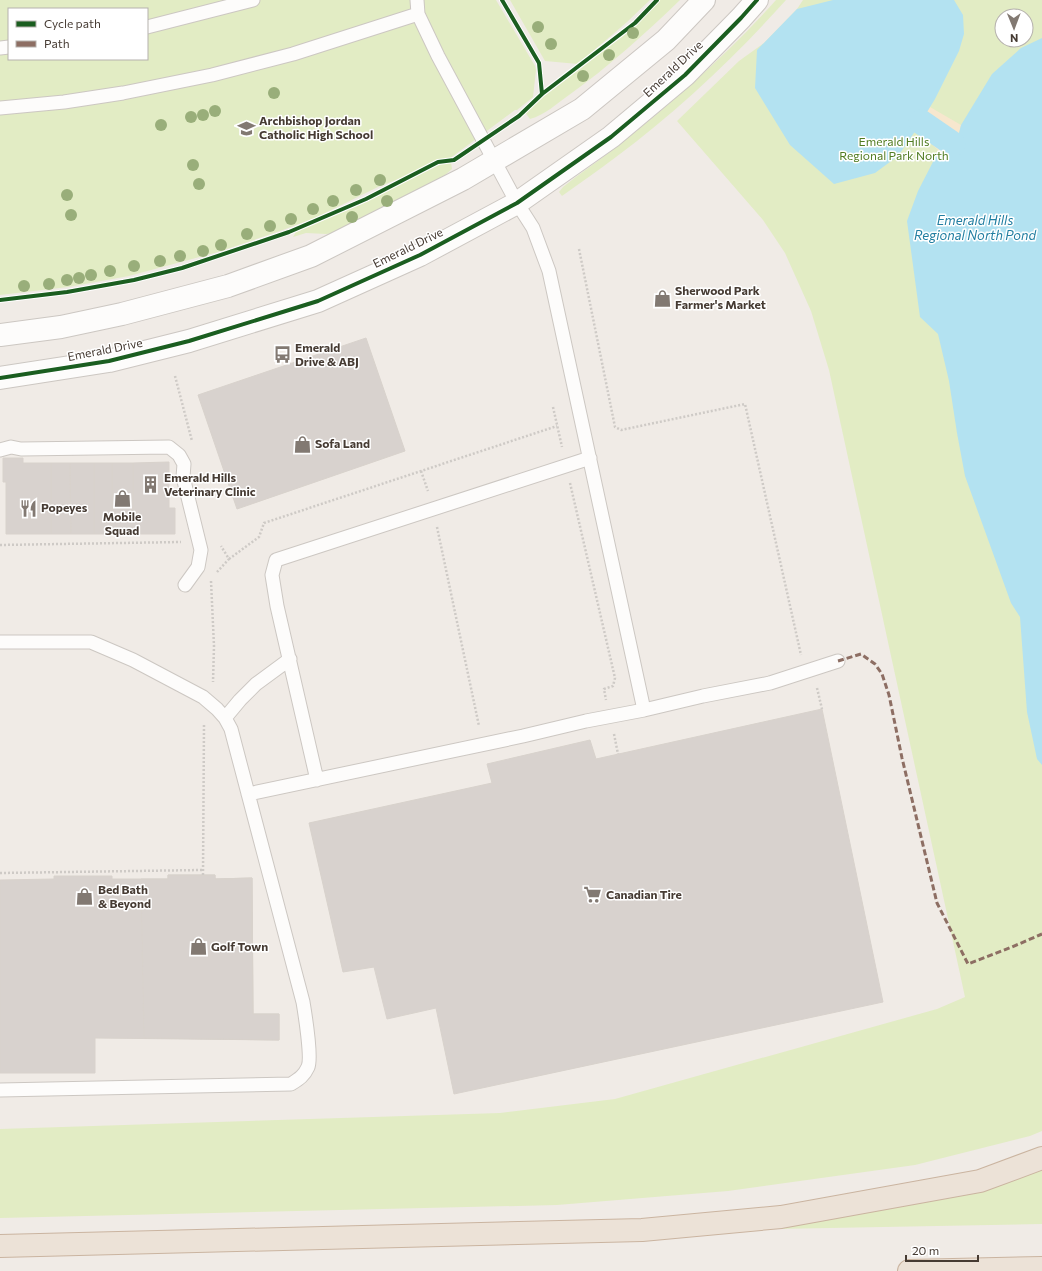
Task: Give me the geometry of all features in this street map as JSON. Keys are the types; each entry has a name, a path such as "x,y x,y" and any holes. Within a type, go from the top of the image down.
{"highway":[{"path":"0,1246 642,1230 781,1217 980,1181 1042,1158"},
{"path":"909,1271 1042,1268"}],"street":[{"path":"0,335 61,327 122,314 228,286 311,256 462,179 582,109 666,40 704,0"},
{"name":"Emerald Drive","path":"0,378 109,361 189,342 318,301 420,255 517,203 617,133 685,75 757,0"}],"lane":[{"path":"148,27 253,0"},
{"path":"417,0 418,14 438,56 517,203 533,228 549,272 644,710"},
{"path":"0,108 64,102 123,93 212,75 292,54 418,14"},
{"path":"0,450 11,447 21,449 169,447 179,455 184,464 183,477 201,550 198,567 185,585"},
{"path":"317,780 272,575 276,560 590,458"},
{"path":"0,642 91,642 133,660 203,697 217,708 225,718 231,729 303,1002 307,1028 309,1065 302,1077 291,1084 0,1090"},
{"path":"225,718 256,684 290,660"},
{"path":"248,794 644,710 703,696 770,683 838,661"}],"path":[{"path":"579,249 616,427 621,430 745,404 799,652 816,686 822,710"},
{"path":"175,376 193,444"},
{"path":"553,407 615,678 613,686 604,689 618,754"},
{"path":"214,575 229,559 259,537 264,523 557,426"},
{"path":"421,471 433,509 483,744"},
{"path":"219,541 221,548 229,559"},
{"path":"0,545 186,542"},
{"path":"198,567 211,568 218,572"},
{"path":"203,875 204,722 213,679 214,666 211,578"},
{"path":"0,873 202,870"}],"green space":[{"name":"Archbishop Jordan Catholic High School","path":"0,0 496,0 535,66 536,70 533,97 449,159 378,187 315,218 218,252 129,276 68,287 0,295"},
{"path":"510,0 650,0 578,64 545,61"},
{"path":"659,0 680,0 612,62 550,109 541,115 530,119 524,111 616,39"},
{"path":"776,0 786,0 747,42 705,83 662,121 603,167 562,196 559,192 563,187 634,133 697,79 738,40"},
{"name":"Emerald Hills Regional Park North","path":"803,0 1042,0 1042,1131 1030,1136 915,1165 728,1191 557,1205 0,1218 0,1129 500,1113 615,1099 937,1009 965,997 829,370 811,311 785,253 763,220 677,121 739,61 764,43 797,9"},
{"path":"451,162 452,169 437,182 334,233 306,233 293,237 296,232 362,204 443,163"},
{"path":"1042,1170 1042,1224 729,1230 980,1187"}],"sand":[{"path":"930,107 961,125 958,137 942,154 937,154 938,150 916,130"}],"water":[{"path":"833,0 954,0 963,15 964,34 959,51 935,99 898,156 875,173 834,184 790,145 755,88 757,50 797,9"},
{"name":"Emerald Hills Regional North Pond","path":"1042,38 1042,765 1037,759 1027,712 1020,617 1011,603 965,476 949,381 938,334 920,317 907,221 918,191 937,154 942,154 958,137 961,125 992,74 1021,48 1034,48 1034,42"}],"building":[{"path":"366,338 405,451 237,509 198,395"},
{"name":"Popeyes","path":"3,458 23,458 23,463 51,463 51,534 6,534 6,482 3,482"},
{"name":"Emerald Hills Veterinary Clinic","path":"169,462 169,508 175,508 175,534 133,534 133,463"},
{"path":"51,463 70,463 71,534 51,534"},
{"path":"70,463 94,463 94,534 71,534"},
{"path":"94,463 112,463 112,534 94,534"},
{"name":"Mobile Squad","path":"112,463 133,463 133,534 112,534"},
{"name":"Canadian Tire","path":"822,709 883,1002 454,1094 436,1008 387,1019 374,967 343,972 309,823 492,783 487,764 590,740 596,759"},
{"path":"168,875 215,875 215,879 252,878 253,1014 279,1014 279,1040 95,1038 95,1073 0,1073 0,880 54,879 54,876 112,876 112,879 168,879"},
{"name":"Golf Town","path":"168,875 215,875 215,879 252,878 253,1014 279,1014 279,1040 144,1038 141,879 168,879"}],"waterway":[{"path":"921,122 953,144"}],"marked path":[{"path":"838,661 861,654 875,664 882,674 889,695 902,758 937,903 968,964 1042,934"}],"cycle path":[{"path":"502,0 539,63 542,94"},
{"path":"0,300 67,292 134,280 182,268 289,232 366,199 438,162 454,160 519,116 542,94 635,23 657,0"},
{"path":"0,378 109,361 189,341 318,301 420,255 517,203 611,137 685,75 757,0"}],"place":[{"name":"Archbishop Jordan Catholic High School","path":"246,128"},
{"name":"Sherwood Park Farmer's Market","path":"662,298"},
{"name":"Emerald Drive & ABJ","path":"282,355"},
{"name":"Sofa Land","path":"302,444"},
{"name":"Emerald Hills Veterinary Clinic","path":"151,485"},
{"name":"Mobile Squad","path":"122,498"},
{"name":"Popeyes","path":"28,508"},
{"name":"Canadian Tire","path":"593,895"},
{"name":"Bed Bath & Beyond","path":"85,897"},
{"name":"Golf Town","path":"198,947"}]}
